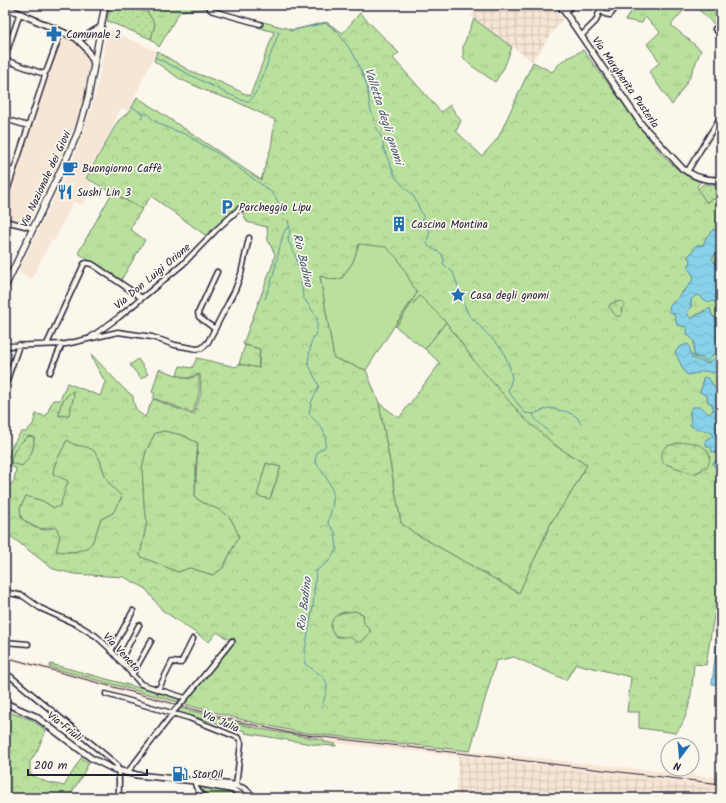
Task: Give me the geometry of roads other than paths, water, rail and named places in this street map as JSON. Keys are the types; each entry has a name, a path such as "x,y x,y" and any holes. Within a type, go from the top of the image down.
{"main road":[{"name":"Via Nazionale dei Giovi","path":"5,287 78,132 88,98 96,47 105,5"}],"street":[{"path":"211,5 210,9 213,11 260,24"},
{"path":"561,6 567,10 569,5"},
{"path":"596,5 605,14 610,14 618,5"},
{"path":"561,6 581,36"},
{"path":"5,8 20,13 76,38 86,48 94,63"},
{"name":"Via Margherita Pusterla","path":"600,10 598,19 581,36 642,125 687,172 704,180 721,180"},
{"path":"5,57 20,13"},
{"path":"76,38 84,37 101,27"},
{"path":"715,28 721,34"},
{"path":"5,197 45,76 44,74 47,70 61,32"},
{"path":"90,34 94,35 98,39"},
{"path":"86,48 91,49 96,47"},
{"path":"5,60 44,74"},
{"path":"687,172 721,116"},
{"path":"5,119 28,126"},
{"path":"5,169 13,172"},
{"name":"Via Don Luigi Orione","path":"85,340 109,324 142,298 183,264 239,209 245,208"},
{"path":"5,221 33,228"},
{"path":"5,346 62,344 118,332 152,337 175,345 197,349 202,348 208,342 237,284 245,259 249,238"},
{"path":"47,344 84,264 86,263 92,264 142,298"},
{"path":"215,329 199,317 198,313 217,272"},
{"path":"50,372 62,344"},
{"path":"5,386 19,345"},
{"name":"Via Veneto","path":"5,592 23,596 40,608 78,625 99,638 143,686 184,699"},
{"path":"111,651 133,611"},
{"path":"120,661 139,625"},
{"path":"158,690 172,662 181,663 193,639"},
{"path":"132,675 151,641"},
{"path":"127,773 173,712 232,641"},
{"path":"5,642 28,644"},
{"path":"10,676 118,766 120,771 118,781 119,798"},
{"path":"106,694 173,712"},
{"name":"Via Friuli","path":"5,703 41,720 97,762 120,771 239,788"},
{"name":"Via Friuli","path":"5,706 22,710"},
{"name":"Via Julia","path":"173,712 239,738 241,742 239,788"},
{"name":"Via Friuli","path":"187,781 217,785"},
{"path":"196,783 195,786 204,798"},
{"path":"239,788 249,798"},
{"path":"239,788 255,798"}],"water":[{"path":"714,229 721,241 720,247 712,259 721,271 720,301 708,301 699,295 695,296 691,300 691,306 687,313 691,319 710,308 713,317 721,321 721,356 717,356 715,353 707,361 694,356 694,341 687,334 687,327 677,325 674,314 670,312 669,306 684,291 694,277 688,268 691,262 688,257 697,245 703,245 707,236"},
{"path":"686,344 689,345 692,358 707,363 715,358 718,359 715,372 705,371 688,375 685,373 675,352"},
{"path":"705,377 710,380 715,388 717,386 721,387 719,393 721,394 721,471 718,467 714,466 713,463 718,459 719,455 712,452 711,447 707,447 705,440 713,436 711,432 697,429 690,425 690,411 692,407 701,407 709,414 714,410 712,404 708,402 707,396 700,392 703,384 703,378"},
{"path":"719,624 721,624 721,685 712,684"}],"waterway":[{"name":"Valletta degli gnomi","path":"289,31 326,23 337,31 354,55 367,85 370,107 376,127 383,140 383,147 396,178 414,197 423,216 423,222 430,231 427,242 428,246 442,254 444,260 443,264 453,272 468,314 502,349 509,365 512,378 508,391 525,413 533,414 549,408 568,412 577,417 582,426"},
{"path":"155,57 218,89 244,101 250,101 258,89 279,32"},
{"path":"132,107 143,114"},
{"name":"Rio Badino","path":"141,118 143,114 148,114 154,121 185,134 225,158 270,191 275,196 284,215"},
{"name":"Rio Badino","path":"288,220 290,230 288,240 296,257 301,277 303,297 317,317 317,330 311,343 308,363 319,386 311,403 309,414 320,425 325,437 325,447 317,452 315,461 330,484 332,490 333,504 328,523 335,532 337,549 329,561 316,571 313,606 305,650 305,664 324,678 326,682 327,686 321,709"},
{"path":"265,299 273,276 283,234 289,227"},
{"path":"533,414 539,423 552,435"}],"railway":[{"path":"5,657 236,721 290,733 721,784"}],"place":[{"name":"Comunale 2","path":"54,34"},
{"name":"Buongiorno Caffè","path":"70,168"},
{"name":"Sushi Lin 3","path":"65,192"},
{"name":"Parcheggio Lipu","path":"227,207"},
{"name":"Cascina Montina","path":"399,224"},
{"name":"Casa degli gnomi","path":"458,295"},
{"name":"StarOil","path":"180,774"}]}
